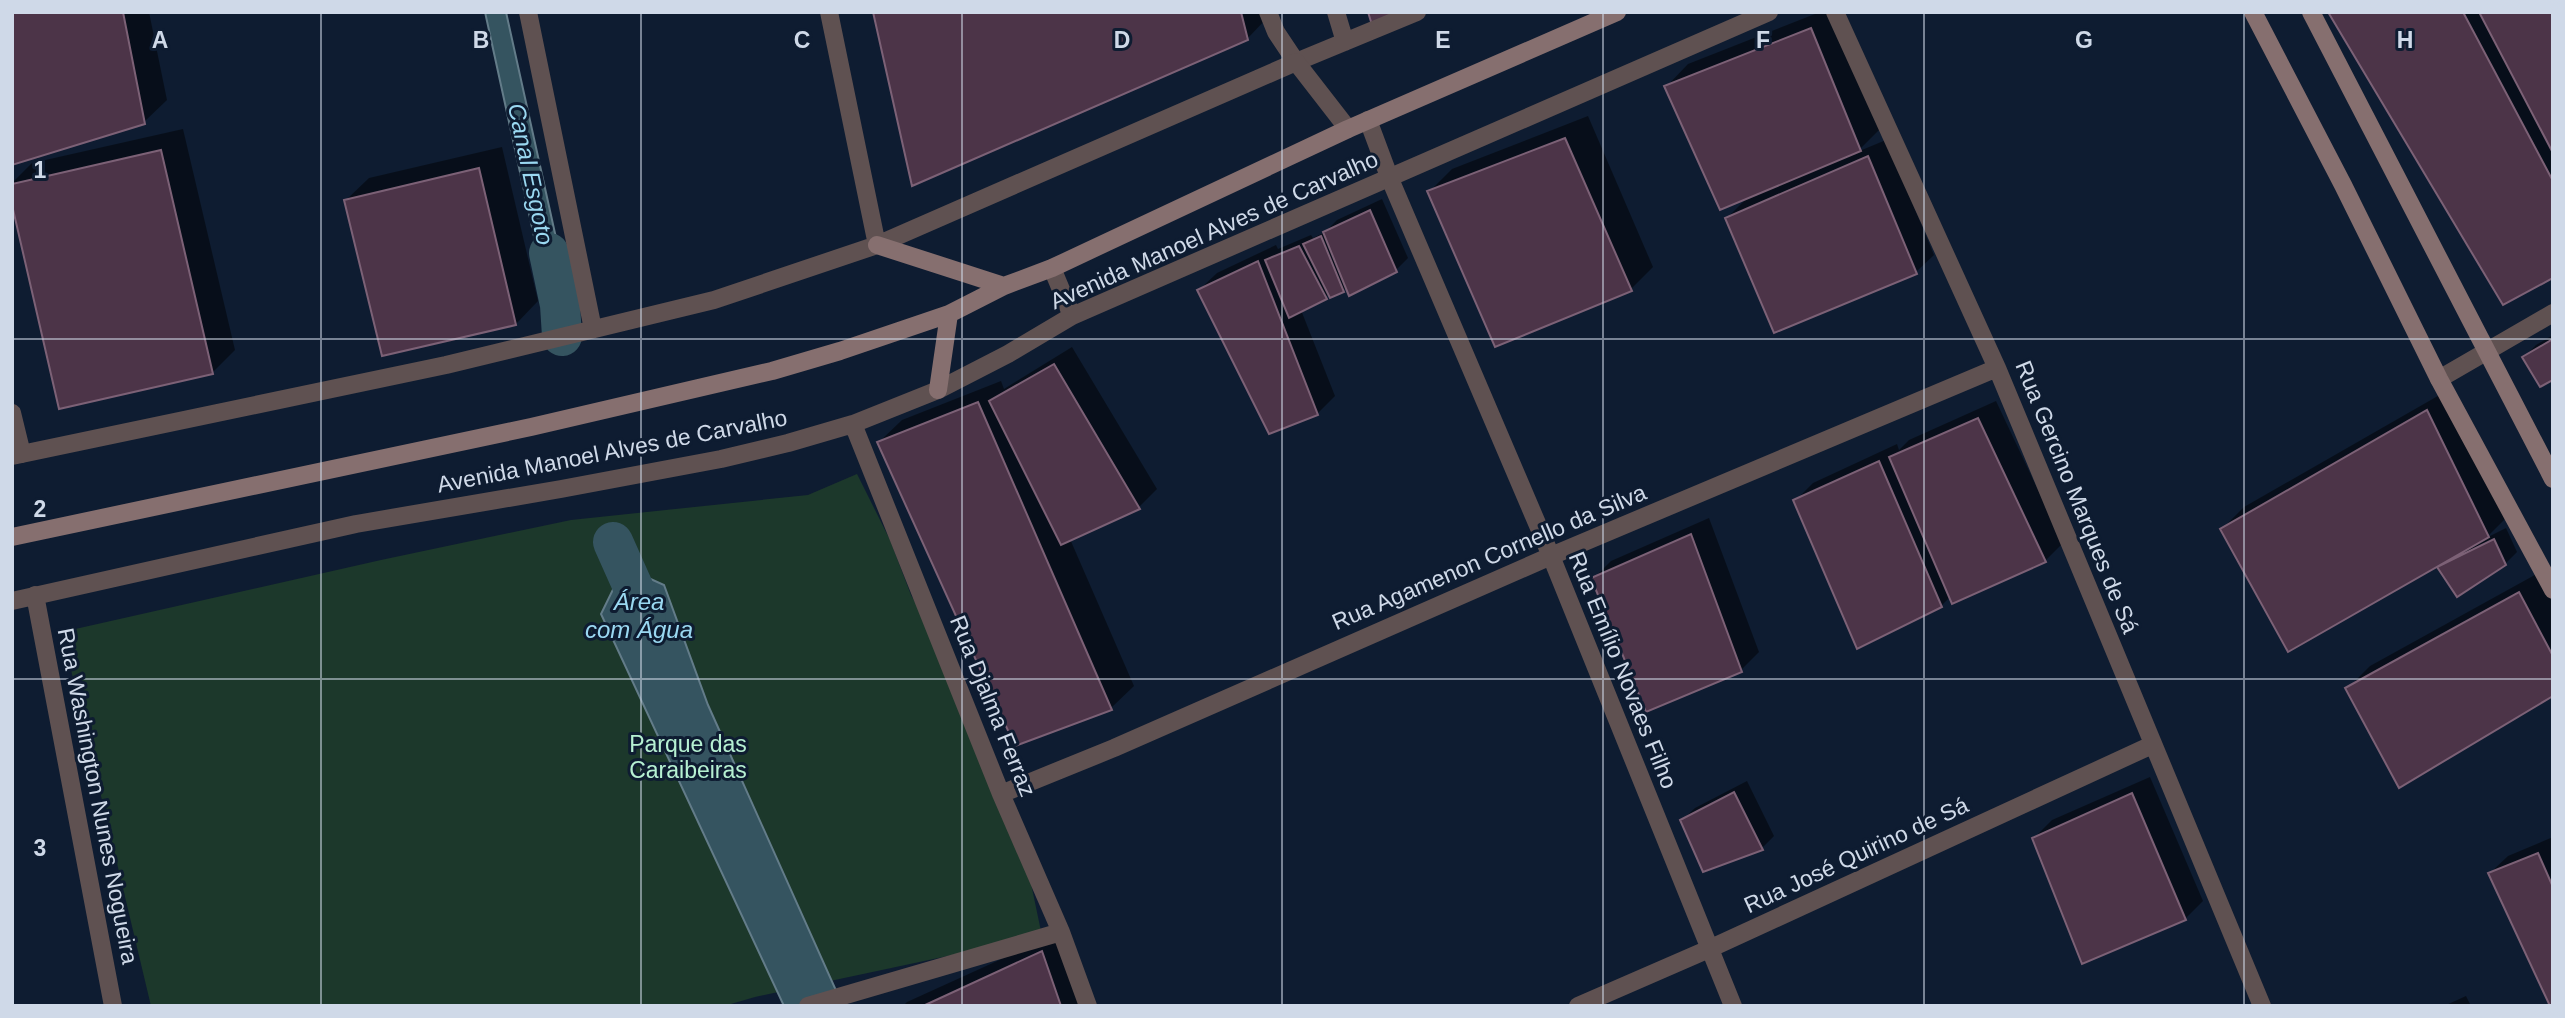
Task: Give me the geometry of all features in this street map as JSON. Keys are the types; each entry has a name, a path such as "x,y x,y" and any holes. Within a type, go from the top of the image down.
{"main road":[{"name":"Avenida Manoel Alves de Carvalho","path":"12,537 517,430 772,371 840,351 949,314 1004,286 1052,268 1348,129 1617,12"},
{"path":"2253,12 2439,379 2552,585"},
{"path":"2311,12 2553,479"},
{"path":"877,245 1004,286"},
{"path":"938,390 949,314"}],"street":[{"path":"528,12 593,329"},
{"path":"830,12 877,245"},
{"path":"1268,12 1276,32 1296,62 1348,129"},
{"path":"1336,12 1345,42"},
{"path":"12,413 17,455 446,365 736,294 877,245 1296,62 1418,12"},
{"name":"Avenida Manoel Alves de Carvalho","path":"12,600 356,524 721,459 853,424 938,390 1008,354 1072,316 1769,12"},
{"name":"Rua Gercino Marques de Sá","path":"1835,12 1997,368 2262,1006"},
{"name":"Rua Emílio Novaes Filho","path":"1368,120 1390,179 1551,556 1733,1006"},
{"path":"1052,268 1072,316"},
{"path":"2439,379 2553,313"},
{"name":"Rua Agamenon Cornello da Silva","path":"1001,794 1114,748 1551,556 1997,368"},
{"name":"Rua Djalma Ferraz","path":"853,424 1001,794 1061,932 1088,1006"},
{"name":"Rua Washington Nunes Nogueira","path":"35,595 113,1006"},
{"name":"Rua José Quirino de Sá","path":"1578,1006 1709,949 2152,745"},
{"path":"808,1006 1061,932"}],"green space":[{"name":"Parque das Caraibeiras","path":"857,474 890,540 911,595 941,649 1017,817 1042,936 755,997 724,1006 151,1006 62,632 571,520 808,495"}],"water":[{"path":"485,12 506,12 570,301 560,305 549,305"},
{"name":"Área com Água","path":"624,567 664,585 708,705 843,1006 784,1006 601,614"}],"building":[{"path":"12,12 123,12 145,124 12,165"},
{"path":"873,12 1241,12 1248,40 912,186"},
{"path":"1368,12 1402,12 1372,25"},
{"path":"2328,12 2463,12 2553,181 2553,278 2503,305"},
{"path":"2479,12 2553,12 2553,153"},
{"path":"1811,28 1861,151 1720,210 1664,86"},
{"path":"1565,138 1632,291 1495,347 1427,191"},
{"path":"161,150 213,374 59,409 12,205 12,184"},
{"path":"1868,156 1917,274 1774,333 1725,218"},
{"path":"479,168 516,325 382,356 344,200"},
{"path":"1370,210 1397,272 1349,296 1323,232"},
{"path":"1321,236 1344,292 1330,298 1303,244"},
{"path":"1299,246 1327,299 1289,318 1265,260"},
{"path":"1258,261 1318,415 1269,434 1197,290"},
{"path":"2553,339 2553,380 2540,387 2522,357"},
{"path":"1054,364 1140,509 1061,545 989,401"},
{"path":"978,402 1112,710 1015,746 877,442"},
{"path":"2427,410 2489,537 2288,652 2220,529"},
{"path":"1978,418 2046,562 1952,604 1889,457"},
{"path":"1879,461 1942,607 1857,649 1793,500"},
{"path":"1691,534 1742,672 1646,712 1591,578"},
{"path":"2494,539 2506,565 2457,597 2437,567"},
{"path":"2519,592 2553,656 2553,696 2399,788 2345,688"},
{"path":"1734,792 1763,850 1703,872 1680,820"},
{"path":"2132,793 2186,920 2082,964 2032,838"},
{"path":"2538,853 2553,887 2553,1006 2550,1006 2488,873"},
{"path":"1042,951 1061,1006 923,1006"}],"waterway":[{"name":"Canal Esgoto","path":"549,253 560,305 562,336"},
{"path":"613,542 646,616"}]}
